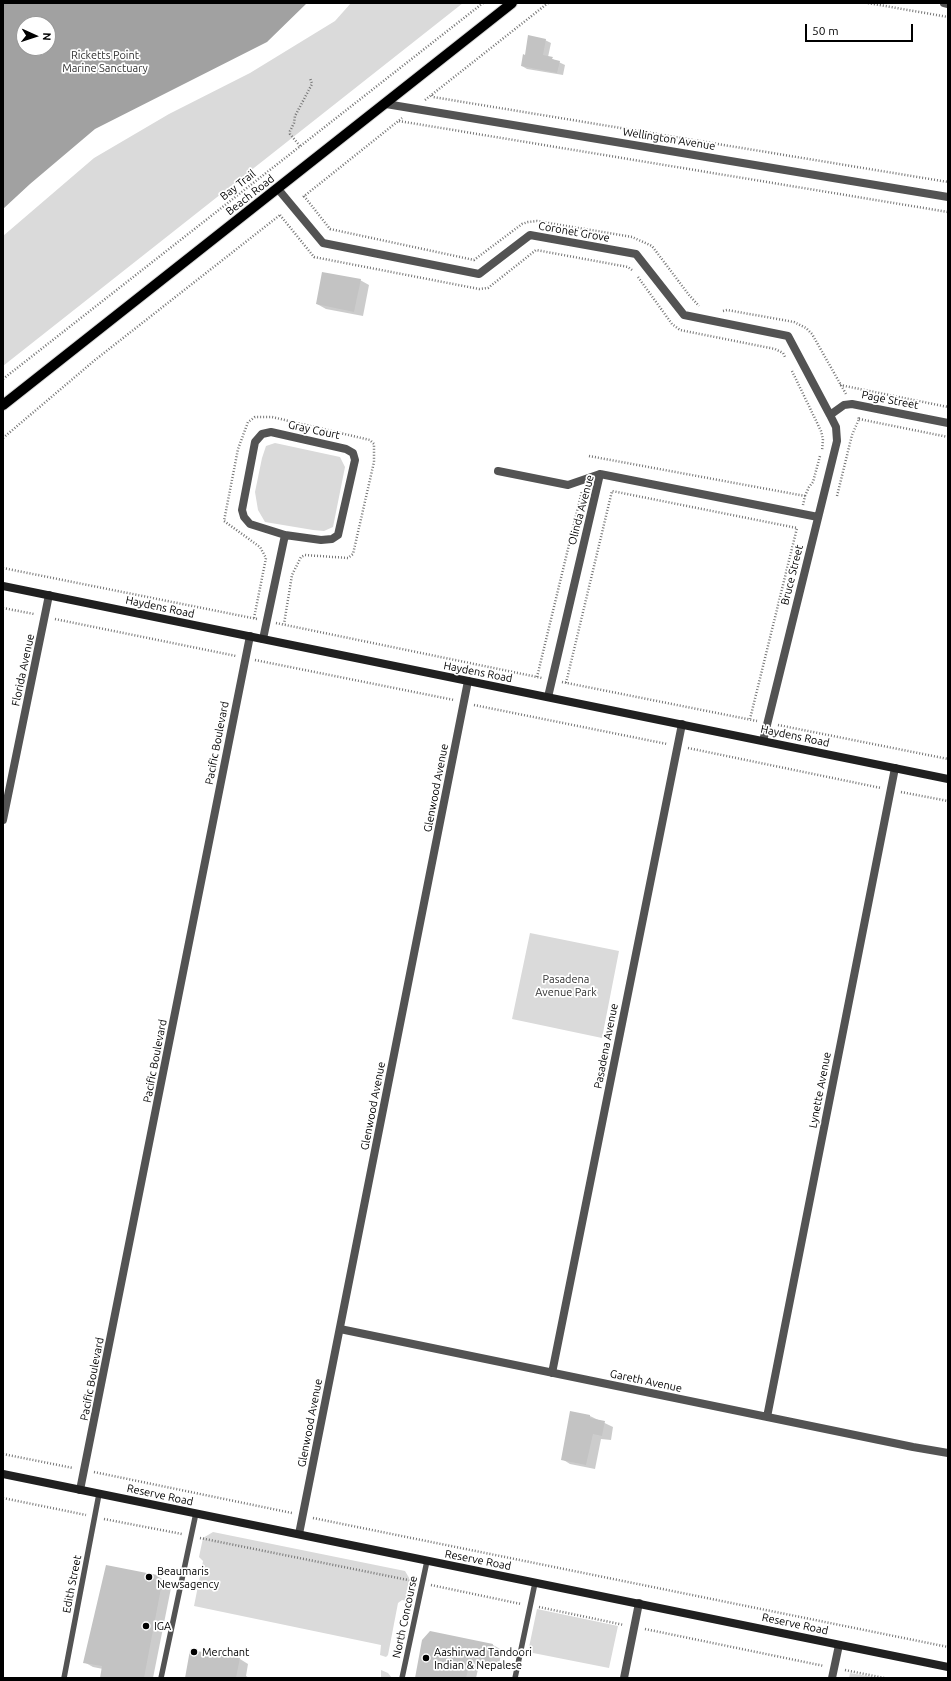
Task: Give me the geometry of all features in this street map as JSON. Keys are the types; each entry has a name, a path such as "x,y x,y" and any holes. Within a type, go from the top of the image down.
{"main road":[{"name":"Beach Road","path":"3,405 512,3"}],"street":[{"path":"944,3 948,4"},
{"name":"Wellington Avenue","path":"386,104 948,197"},
{"name":"Coronet Grove","path":"278,189 323,243 479,274 530,236 636,254 684,315 788,336 830,415"},
{"name":"Page Street","path":"830,415 844,406 852,404 948,423"},
{"name":"Bruce Street","path":"763,741 837,441 836,427 830,415"},
{"name":"Gray Court","path":"271,432 346,449 353,453 354,460 338,536 332,539 321,540 285,535 250,524 244,518 242,510 255,442 262,434 271,432"},
{"path":"498,470 568,485 600,474"},
{"name":"Olinda Avenue","path":"548,697 600,474 818,517"},
{"path":"263,639 285,535"},
{"name":"Haydens Road","path":"3,586 948,779"},
{"name":"Florida Avenue","path":"3,820 49,595"},
{"name":"Pacific Boulevard","path":"80,1490 250,636"},
{"name":"Glenwood Avenue","path":"299,1534 468,681"},
{"name":"Pasadena Avenue","path":"552,1373 682,724"},
{"name":"Lynette Avenue","path":"767,1417 895,768"},
{"name":"Gareth Avenue","path":"340,1329 948,1453"},
{"name":"Reserve Road","path":"3,1474 948,1666"},
{"path":"624,1678 639,1603"},
{"path":"832,1678 839,1645"}],"lane":[{"name":"Edith Street","path":"64,1678 99,1494"},
{"path":"161,1678 196,1513"},
{"name":"North Concourse","path":"402,1678 427,1561"},
{"path":"515,1678 535,1582"}],"path":[{"name":"Bay Trail","path":"3,379 483,3"},
{"path":"3,438 95,360 548,3"},
{"path":"868,3 948,17"},
{"path":"300,146 290,134 290,131 294,123 295,116 312,84 310,78"},
{"path":"432,95 433,97 948,182"},
{"path":"399,121 948,212"},
{"path":"304,196 330,229 474,260 522,224 528,222 537,221 632,237 652,246 693,300 701,307"},
{"path":"280,215 314,257 479,289 488,288 536,250 632,268 672,324 680,330 775,349 783,353 788,362"},
{"path":"719,312 727,310 794,322 806,328 812,334 859,419 852,435 834,504"},
{"path":"750,719 805,496 813,482 822,449 823,439 791,368"},
{"path":"840,385 948,407"},
{"path":"254,618 266,558 260,547 224,521 238,448 248,422 256,417 272,417 370,440 374,444 374,462 353,554 348,558 305,555 301,557 292,575 284,624"},
{"path":"859,419 948,437"},
{"path":"588,456 805,496"},
{"path":"537,677 584,479"},
{"path":"566,683 612,491 797,528"},
{"path":"3,568 948,759"},
{"path":"778,725 780,717"},
{"path":"3,1454 948,1647"},
{"path":"3,1498 884,1678"}],"green space":[{"path":"351,3 463,3 3,366 3,236 94,158 169,114 250,73 335,21"},
{"path":"275,443 340,457 345,467 333,527 324,531 265,522 258,510 255,492 266,446"},
{"name":"Pasadena Avenue Park","path":"530,933 619,951 602,1038 512,1019"},
{"path":"213,1532 405,1571 411,1581 413,1590 412,1602 402,1600 398,1603 388,1655 386,1657 380,1655 381,1645 194,1606 203,1561 199,1557 203,1538"},
{"path":"537,1609 618,1626 609,1668 528,1652"},
{"path":"381,1670 388,1673 392,1678 381,1678"},
{"path":"850,1673 879,1678 849,1678"}],"shaded area":[{"name":"Ricketts Point Marine Sanctuary","path":"3,3 307,3 267,42 95,129 3,209"}],"building":[{"path":"528,35 546,39 543,55 553,57 552,59 560,61 557,73 521,66 523,54 525,55"},
{"path":"322,272 361,279 354,312 316,304"},
{"path":"570,1411 590,1415 590,1418 605,1421 602,1436 593,1434 586,1465 561,1460"},
{"path":"106,1565 157,1575 162,1583 144,1678 100,1678 102,1666 83,1663"},
{"path":"430,1631 493,1644 489,1665 470,1661 466,1678 415,1678 422,1640"},
{"path":"190,1650 240,1658 236,1678 185,1678"}],"place":[{"name":"Beaumaris Newsagency","path":"149,1577"},
{"name":"IGA","path":"146,1626"},
{"name":"Merchant","path":"194,1652"},
{"name":"Aashirwad Tandoori Indian & Nepalese","path":"426,1658"}]}
